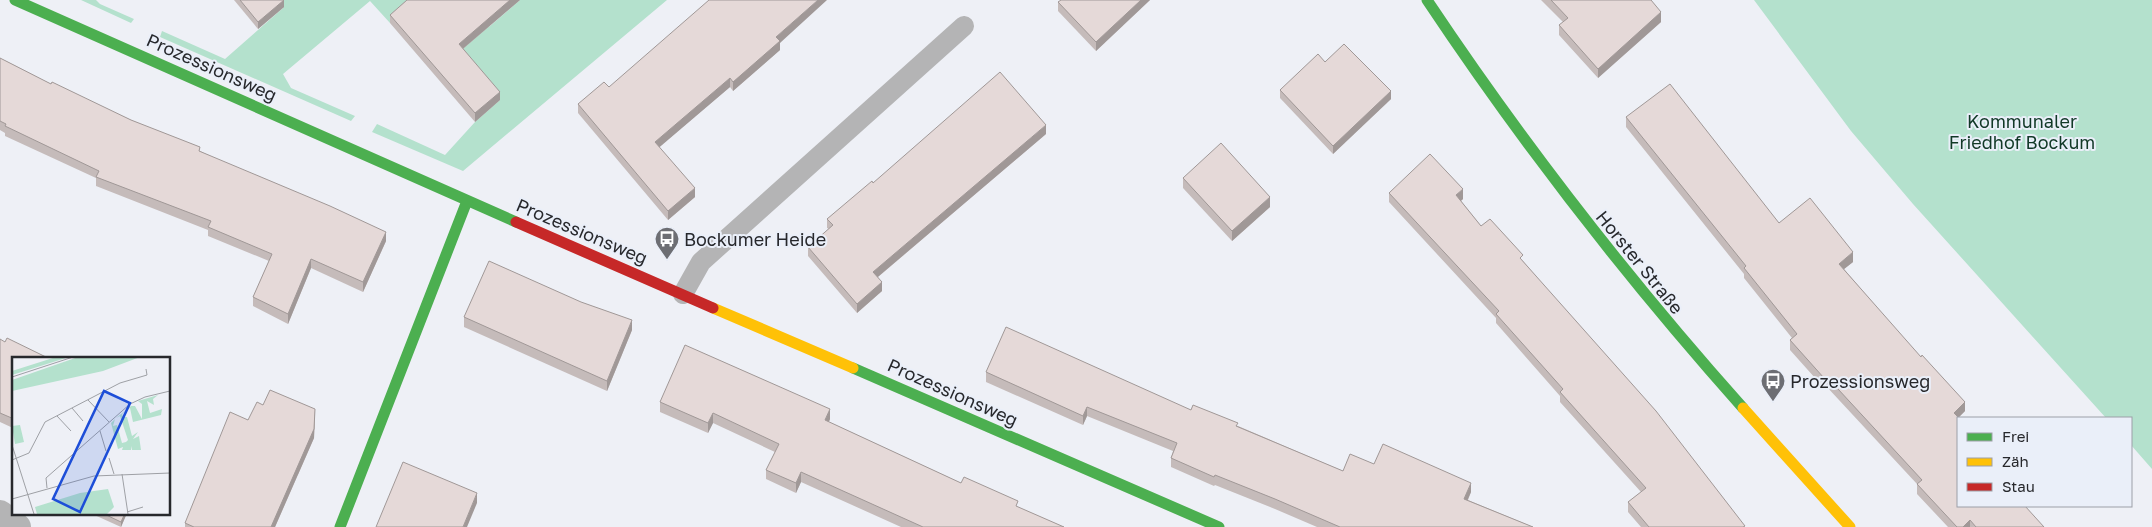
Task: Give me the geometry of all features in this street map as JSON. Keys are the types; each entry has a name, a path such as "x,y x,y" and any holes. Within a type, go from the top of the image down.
{"street":[{"name":"Prozessionsweg","path":"15,0 467,201 1219,527"},
{"name":"Horster Straße","path":"1427,0 1456,46 1545,171 1611,255 1696,356 1850,527"},
{"path":"340,527 467,201"},
{"path":"0,514 18,527"}],"lane":[{"path":"683,294 701,262 964,26"}],"green space":[{"path":"81,0 96,0 100,4 134,19 131,23"},
{"path":"277,0 414,0 390,23 370,1 283,74 291,88 355,116 351,121 160,37 162,31 225,59 283,8"},
{"path":"520,0 667,0 463,171 372,132 377,124 445,155 475,122 500,100 453,46 490,26"},
{"name":"Kommunaler Friedhof Bockum","path":"1754,0 2152,0 2152,469 2132,446 2132,417 2105,417 1913,204 1851,131"}],"building":[{"path":"240,0 284,0 258,22"},
{"path":"407,0 510,0 459,44 500,92 475,113 390,15"},
{"path":"709,0 818,0 776,37 780,41 733,82 730,78 655,142 695,188 668,211 578,104 604,82 609,87"},
{"path":"1061,0 1141,0 1096,42 1058,2"},
{"path":"1551,0 1651,0 1661,12 1598,69 1559,25 1568,18"},
{"path":"1344,44 1391,91 1333,146 1280,90 1318,54 1325,62"},
{"path":"0,58 51,84 52,82 131,120 200,147 199,151 330,206 386,232 363,282 311,259 288,314 253,297 272,254 208,227 211,221 96,177 99,171 5,126 6,124 0,121"},
{"path":"1000,72 1046,125 873,272 882,282 857,304 808,247 833,225 827,219 872,181 873,183"},
{"path":"1670,84 1779,223 1810,198 1853,252 1839,264 1921,357 1922,355 1965,402 1954,413 1958,417 1957,507 2026,507 2044,527 1976,527 1970,520 1963,527 1957,527 1917,484 1922,480 1790,340 1797,334 1744,268 1746,266 1626,117"},
{"path":"1221,143 1270,197 1232,231 1183,178"},
{"path":"1430,154 1463,189 1456,195 1481,226 1490,219 1523,255 1520,258 1656,411 1745,526 1649,527 1628,502 1646,488 1560,392 1563,389 1496,314 1499,311 1389,193"},
{"path":"489,261 581,302 632,320 607,381 464,317"},
{"path":"1006,327 1191,410 1193,405 1238,423 1236,426 1343,471 1350,454 1374,464 1383,444 1471,483 1464,499 1533,527 1340,527 1171,458 1177,443 1087,407 1083,416 986,372"},
{"path":"7,338 46,357 12,357 12,418 0,413 0,339 5,342"},
{"path":"685,345 830,409 825,420 961,483 964,477 1018,501 1016,506 1064,527 923,527 801,472 796,483 766,470 779,444 713,413 708,423 660,402"},
{"path":"270,390 315,409 314,429 271,527 194,527 185,523 230,412 248,420 257,402 263,405"},
{"path":"403,462 477,493 463,527 376,527"},
{"path":"104,514 125,514 121,522"}],"traffic: fast":[{"path":"15,0 516,222"},
{"path":"1427,0 1463,54 1578,210 1659,310 1743,408"},
{"path":"340,527 467,201"},
{"path":"853,368 1219,527"}],"traffic: slow":[{"path":"713,308 853,368"},
{"path":"1743,408 1850,527"}],"traffic: jam":[{"path":"516,222 713,308"}],"place":[{"name":"Bockumer Heide","path":"667,260"},
{"name":"Prozessionsweg","path":"1773,402"}]}
